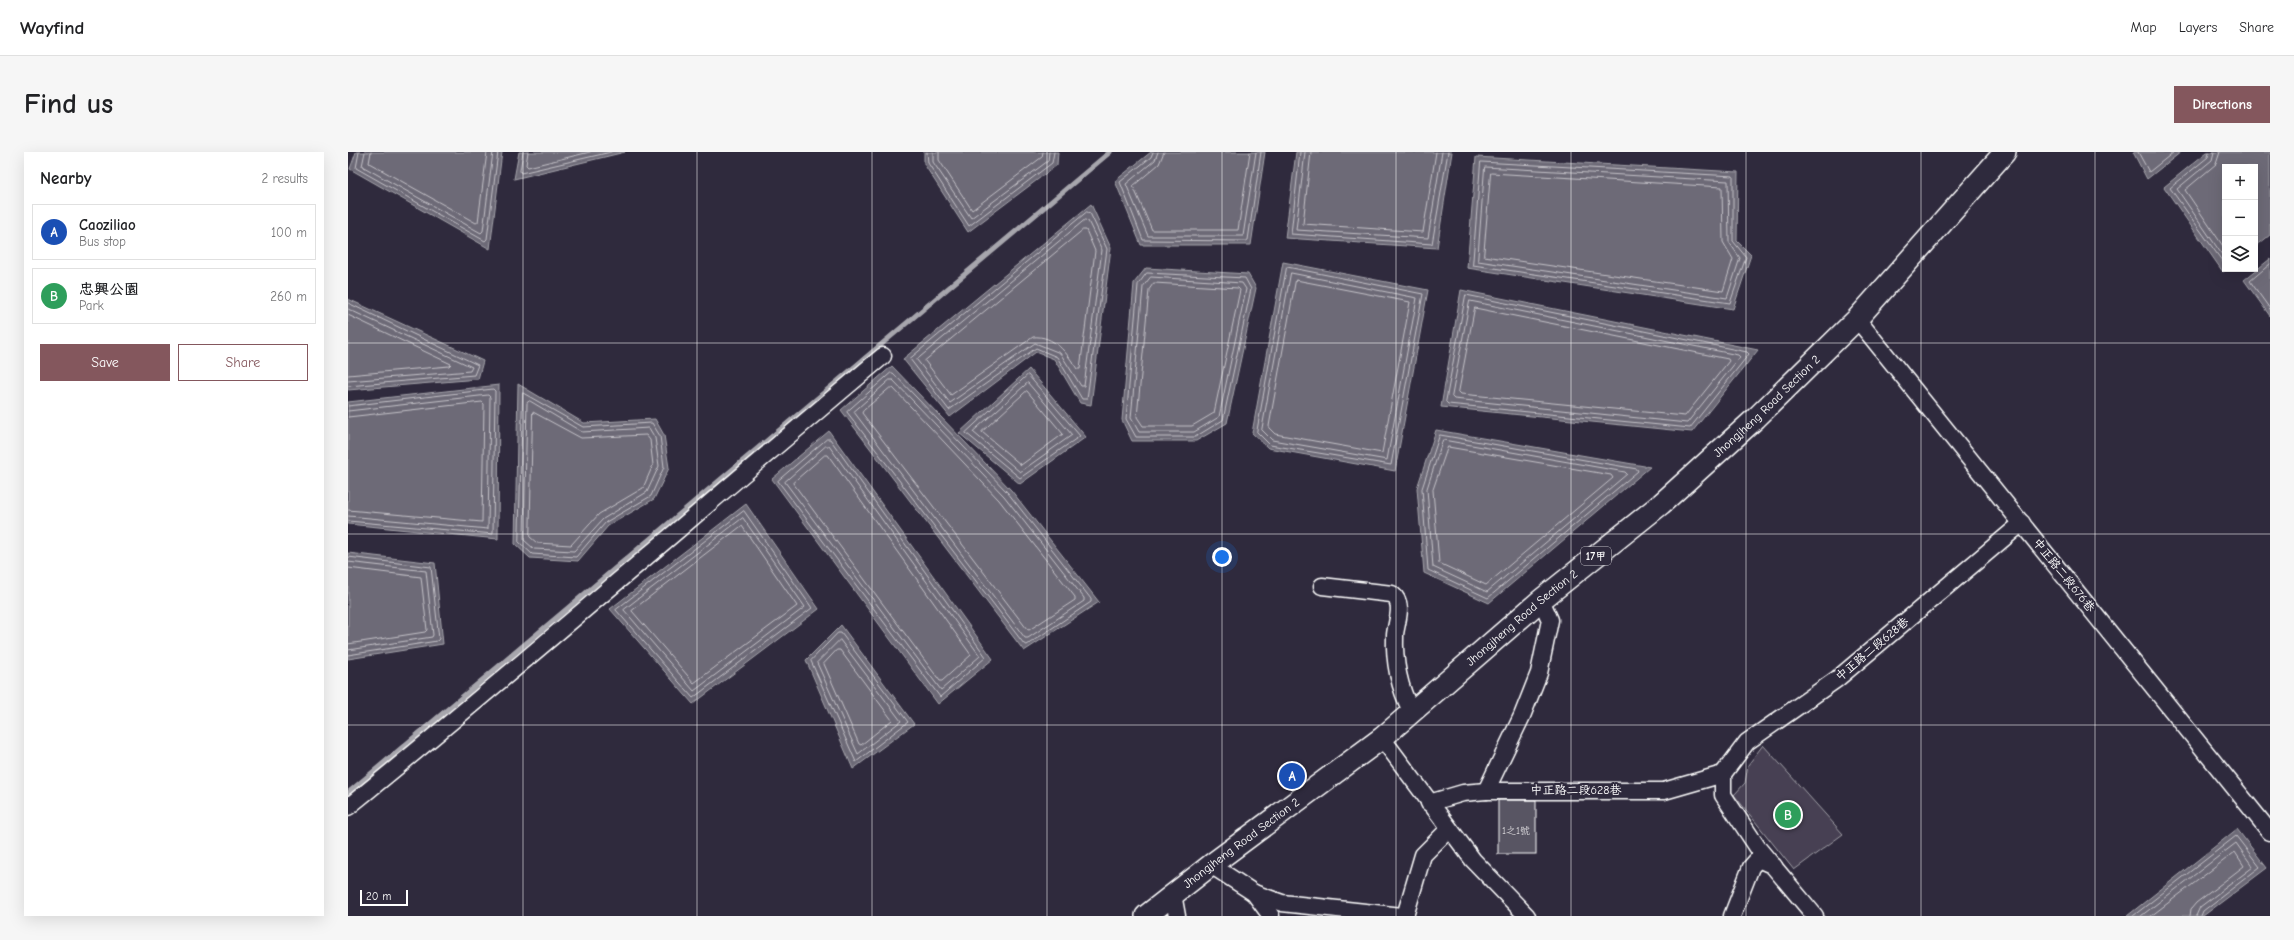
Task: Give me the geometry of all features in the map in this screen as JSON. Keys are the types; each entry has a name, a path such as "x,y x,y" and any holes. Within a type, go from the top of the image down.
{"main road":[{"name":"Jhongjheng Road Section 2","path":"1146,916 1211,865 1382,738 1541,600 1661,504 1756,418 1857,319 2005,152"}],"street":[{"name":"中正路二段676巷","path":"1857,319 2270,832"},
{"path":"348,807 463,713 694,515 883,356"},
{"name":"中正路二段628巷","path":"1429,803 1463,793 1486,791 1664,791 1723,774 1747,742 1837,679 2022,523"},
{"path":"1322,586 1392,594 1397,598 1399,603 1395,636 1396,667 1402,693 1412,711"},
{"path":"1486,791 1522,716 1540,673 1550,620 1541,600"},
{"path":"1382,738 1473,860 1527,916"},
{"path":"1723,774 1723,795 1758,848 1815,916"},
{"path":"1405,916 1423,855 1449,829"},
{"path":"1732,916 1752,867 1758,859 1774,866"},
{"path":"1211,865 1254,893 1282,903 1402,916"},
{"path":"1254,893 1271,916"},
{"path":"1173,894 1177,916"}],"shaded area":[{"path":"1763,745 1843,834 1794,870 1734,795 1745,783 1748,765"}],"water":[{"path":"356,152 502,152 490,249 350,169"},
{"path":"519,152 625,152 514,179"},
{"path":"924,152 1058,152 1057,165 968,232 924,164"},
{"path":"1151,152 1265,152 1251,245 1141,245 1115,181"},
{"path":"1296,152 1452,152 1437,248 1285,238"},
{"path":"2133,152 2181,152 2147,179"},
{"path":"2207,152 2270,152 2270,235 2258,245 2258,164 2222,164 2222,271 2164,187"},
{"path":"1476,157 1738,172 1737,241 1751,255 1733,309 1467,268"},
{"path":"1091,204 1111,248 1091,405 1080,403 1054,359 1036,352 950,417 903,359"},
{"path":"2270,259 2270,316 2244,280 2254,272 2258,272 2258,269"},
{"path":"1283,262 1428,290 1395,471 1268,448 1252,433"},
{"path":"1146,268 1248,274 1256,288 1227,423 1196,441 1132,441 1122,420 1134,283"},
{"path":"1461,290 1758,350 1692,432 1441,407"},
{"path":"348,299 483,361 478,379 348,390"},
{"path":"892,366 1011,490 1099,602 1024,651 841,410"},
{"path":"1029,369 1086,437 1020,484 959,433"},
{"path":"518,384 584,423 655,419 664,435 669,468 654,499 608,526 578,561 530,558 515,544"},
{"path":"499,385 498,539 348,524 348,402"},
{"path":"1436,430 1650,467 1489,603 1424,573 1417,488"},
{"path":"829,431 993,659 938,704 772,479"},
{"path":"746,504 819,609 693,704 610,609"},
{"path":"348,553 435,563 443,644 348,659"},
{"path":"841,625 914,724 853,769 806,660"},
{"path":"2237,829 2267,868 2203,916 2127,916"}],"building":[{"path":"1498,800 1536,800 1536,854 1498,854"}],"waterway":[{"path":"348,793 1110,152"}],"place":[{"name":"Caoziliao","path":"1292,776"},
{"name":"忠興公園","path":"1788,815"}]}
